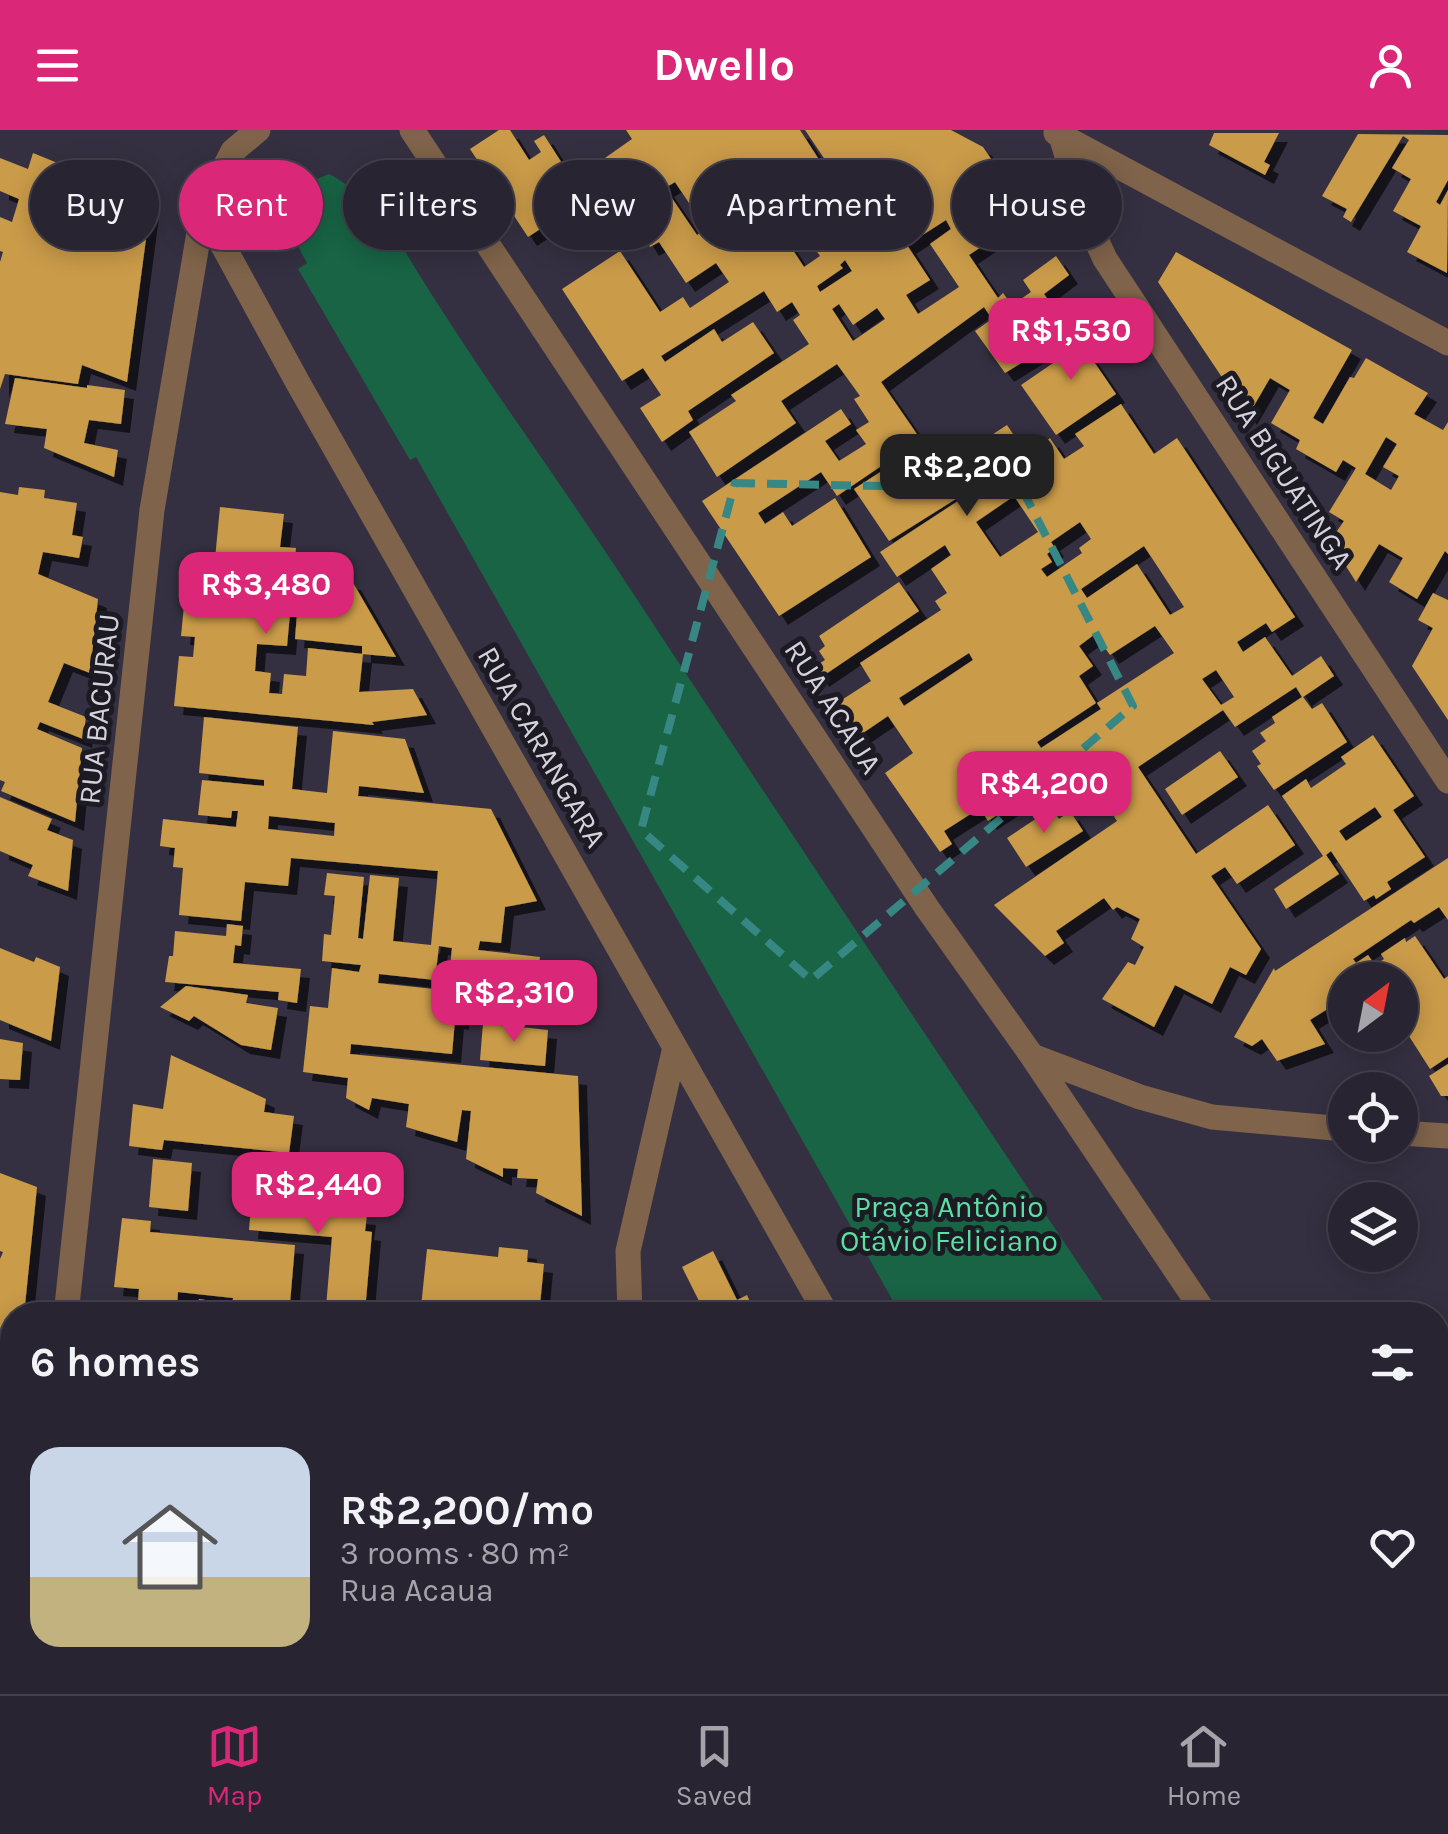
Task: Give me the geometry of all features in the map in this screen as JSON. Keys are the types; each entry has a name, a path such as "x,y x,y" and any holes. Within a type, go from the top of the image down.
{"street":[{"name":"RUA BACURAU","path":"228,160 233,151 258,130"},
{"name":"RUA ACAUA","path":"412,130 927,908 1197,1302"},
{"path":"1056,133 1448,343"},
{"name":"RUA BIGUATINGA","path":"1056,133 1105,259 1448,780"},
{"name":"RUA BACURAU","path":"67,1302 152,510 196,250"},
{"name":"RUA CARANGARA","path":"225,250 820,1302"},
{"path":"630,1302 628,1251 675,1047"},
{"path":"1032,1056 1140,1097 1212,1117 1328,1127"},
{"path":"1418,1134 1448,1136"}],"highlighted area":[{"path":"735,483 1022,489 1133,706 811,980 641,830"}],"green space":[{"name":"Praça Antônio Otávio Feliciano","path":"329,174 343,182 343,250 404,250 1104,1302 894,1302 416,457 410,460 298,269 307,263 301,250 323,250 323,177"}],"building":[{"path":"499,130 510,130 529,160 541,152 534,141 544,135 560,160 534,160 534,233 528,237 514,216 514,160 477,160 470,149"},
{"path":"626,130 800,130 819,160 691,160 691,206 675,182 671,184 671,160 602,160 632,139"},
{"path":"805,130 951,130 983,147 992,160 952,160 952,250 976,250 969,255 998,298 1003,293 1012,305 1031,292 1023,280 1056,256 1069,275 1044,294 1071,332 1005,373 975,331 992,319 984,307 881,382 939,466 1007,425 1027,455 1050,438 1064,459 1084,446 1075,434 1121,404 1154,454 1177,438 1295,617 1272,632 1266,623 1237,642 1243,652 1265,637 1292,676 1321,656 1334,676 1303,697 1312,709 1322,703 1347,742 1274,790 1257,766 1261,764 1252,751 1266,741 1260,733 1275,723 1272,717 1302,697 1296,687 1235,727 1223,710 1138,767 1196,854 1268,805 1295,845 1237,884 1225,867 1211,876 1261,949 1246,975 1230,967 1212,1004 1175,985 1154,1027 1102,999 1128,962 1135,965 1144,947 1131,939 1140,919 1117,907 1113,910 1104,898 1056,931 1064,943 1045,956 994,905 1117,821 1078,762 988,821 980,808 944,831 952,844 940,852 885,773 913,753 888,716 860,735 837,703 871,681 860,663 941,610 935,601 947,593 931,569 951,555 945,545 897,577 880,552 961,499 889,541 854,489 899,460 896,456 837,496 821,472 758,513 765,524 783,512 792,526 835,498 871,557 779,616 702,501 841,409 851,424 825,441 839,461 866,444 856,430 869,422 854,399 860,396 837,364 781,401 796,423 717,477 689,432 736,401 731,395 809,344 793,320 800,315 792,302 777,312 764,291 661,356 665,362 714,329 722,342 753,322 774,353 688,411 693,420 662,442 640,408 661,395 643,368 622,381 562,289 620,251 660,312 683,297 690,308 729,282 716,263 686,283 664,250 671,250 671,197 691,226 691,250 793,250 804,267 820,256 816,250 910,250 930,280 906,295 918,314 959,287 932,247 932,243 951,229 946,220 932,229 932,160 825,160","holes":["845,260 852,271 820,292 817,286 843,268 840,265","839,304 853,325 877,308 885,319 853,341 832,309","1014,496 1038,532 1000,557 976,522","1080,522 1091,539 1079,548 1082,553 1047,577 1041,569 1052,562 1047,554 1055,548 1051,542","1144,546 1184,607 1170,615 1137,564 1087,598 1081,589","1155,626 1174,653 1097,703 1101,709 1041,748 1037,742 1096,703 1079,676 1093,666 1079,646 1095,634 1110,655","969,653 973,660 904,706 899,698","1216,670 1234,697 1221,705 1202,679"]},
{"path":"1214,133 1279,133 1264,162 1270,165 1265,175 1209,145"},
{"path":"1358,134 1448,135 1448,180 1436,202 1440,205 1448,190 1447,273 1407,252 1421,226 1393,211 1411,179 1392,168 1409,140 1403,136 1351,222 1343,217 1347,209 1322,196"},
{"path":"33,153 50,160 31,160"},
{"path":"0,158 28,169 30,163 30,250 145,250 127,382 82,365 78,384 5,374 0,389 0,217 12,222 19,199 0,191"},
{"path":"1176,252 1352,350 1313,418 1323,424 1350,377 1354,378 1366,358 1428,393 1414,414 1443,430 1448,422 1448,554 1445,551 1417,599 1389,582 1403,558 1379,544 1356,582 1330,541 1344,521 1329,512 1356,468 1343,460 1336,472 1296,449 1300,440 1271,423 1290,390 1270,378 1248,416 1158,282","holes":["1386,437 1397,444 1383,467 1399,476 1391,490 1365,474"]},
{"path":"1098,318 1109,334 1086,350 1116,394 1056,435 1021,385 1075,348 1068,339"},
{"path":"15,378 125,390 121,424 89,420 84,443 118,450 114,477 44,448 47,429 5,424"},
{"path":"19,487 45,490 44,498 77,503 72,535 83,537 79,558 43,552 38,574 98,599 90,673 64,663 48,702 86,717 83,739 40,722 37,729 82,748 75,822 1,791 5,782 0,780 0,492 18,495"},
{"path":"220,507 284,514 280,547 296,548 287,646 257,644 255,671 271,673 269,693 282,694 284,674 306,676 308,648 363,654 359,692 413,689 427,715 372,722 374,725 174,706 179,656 193,657 195,637 181,636 188,565 247,571 248,562 215,559"},
{"path":"300,576 352,581 396,657 362,654 362,646 295,639"},
{"path":"899,582 919,611 820,678 814,667 825,660 819,651 825,646 819,636"},
{"path":"1433,593 1448,600 1448,720 1412,666 1433,628 1418,620"},
{"path":"204,717 298,727 292,789 327,793 333,731 405,739 424,793 359,786 358,796 491,809 537,901 505,907 501,943 480,941 478,950 540,957 535,1000 448,986 452,948 439,946 435,980 379,974 378,983 462,992 452,1054 351,1044 350,1054 578,1076 582,1216 536,1193 538,1179 517,1178 518,1169 503,1168 503,1177 466,1159 471,1111 462,1110 457,1142 406,1127 409,1104 372,1098 369,1110 346,1098 348,1078 303,1072 310,1006 328,1008 332,968 359,972 361,965 322,961 324,934 331,935 335,896 324,895 327,873 364,877 358,938 363,939 370,875 399,878 393,941 431,945 438,871 291,858 288,886 245,882 241,921 179,915 183,868 173,867 175,848 160,846 163,819 236,827 238,811 232,811 231,818 198,815 202,780 264,786 264,780 199,773","holes":["269,816 335,823 334,836 268,829"]},
{"path":"1373,735 1414,796 1393,810 1425,857 1387,882 1391,889 1376,899 1374,895 1364,901 1331,851 1326,855 1339,874 1286,909 1274,889 1323,856 1282,796 1306,779 1311,788 1346,764 1341,757","holes":["1375,807 1382,817 1346,841 1339,831"]},
{"path":"1220,751 1238,777 1182,815 1165,789"},
{"path":"0,797 52,819 47,830 73,840 68,891 28,876 33,865 0,851"},
{"path":"1052,808 1059,819 1070,811 1083,831 1026,867 1007,838"},
{"path":"1448,858 1448,920 1439,907 1414,923 1411,920 1353,959 1355,962 1328,962 1328,1009 1310,1020 1325,1044 1277,1061 1262,1039 1252,1046 1234,1037 1274,968 1275,971"},
{"path":"227,924 243,926 241,946 235,945 233,963 301,969 297,1003 278,1000 279,992 165,982 175,931 226,936"},
{"path":"1415,936 1444,979 1448,976 1448,1057 1430,1069 1418,1050 1418,962 1380,962 1384,959 1381,954"},
{"path":"0,948 34,962 36,957 60,967 51,1041 0,1020"},
{"path":"186,986 248,995 246,1003 278,1008 271,1050 241,1045 194,1016 189,1021 160,1007"},
{"path":"483,1023 548,1030 545,1066 480,1060"},
{"path":"0,1039 23,1043 20,1080 0,1079"},
{"path":"171,1055 266,1099 264,1112 294,1116 289,1153 164,1140 162,1150 129,1146 133,1104 163,1109"},
{"path":"1448,1064 1448,1096 1441,1096 1429,1076"},
{"path":"153,1159 192,1163 188,1211 149,1207"},
{"path":"254,1169 274,1171 273,1188 295,1190 294,1200 336,1203 335,1213 367,1216 365,1231 372,1232 366,1302 326,1302 332,1237 249,1230"},
{"path":"0,1173 37,1187 25,1302 0,1302"},
{"path":"122,1218 151,1221 150,1232 295,1245 290,1302 233,1302 233,1298 178,1292 177,1302 138,1302 139,1289 114,1287"},
{"path":"499,1247 528,1250 527,1262 544,1264 540,1302 422,1302 427,1249 498,1257"},
{"path":"713,1251 737,1300 747,1295 750,1302 700,1302 682,1267"}]}
